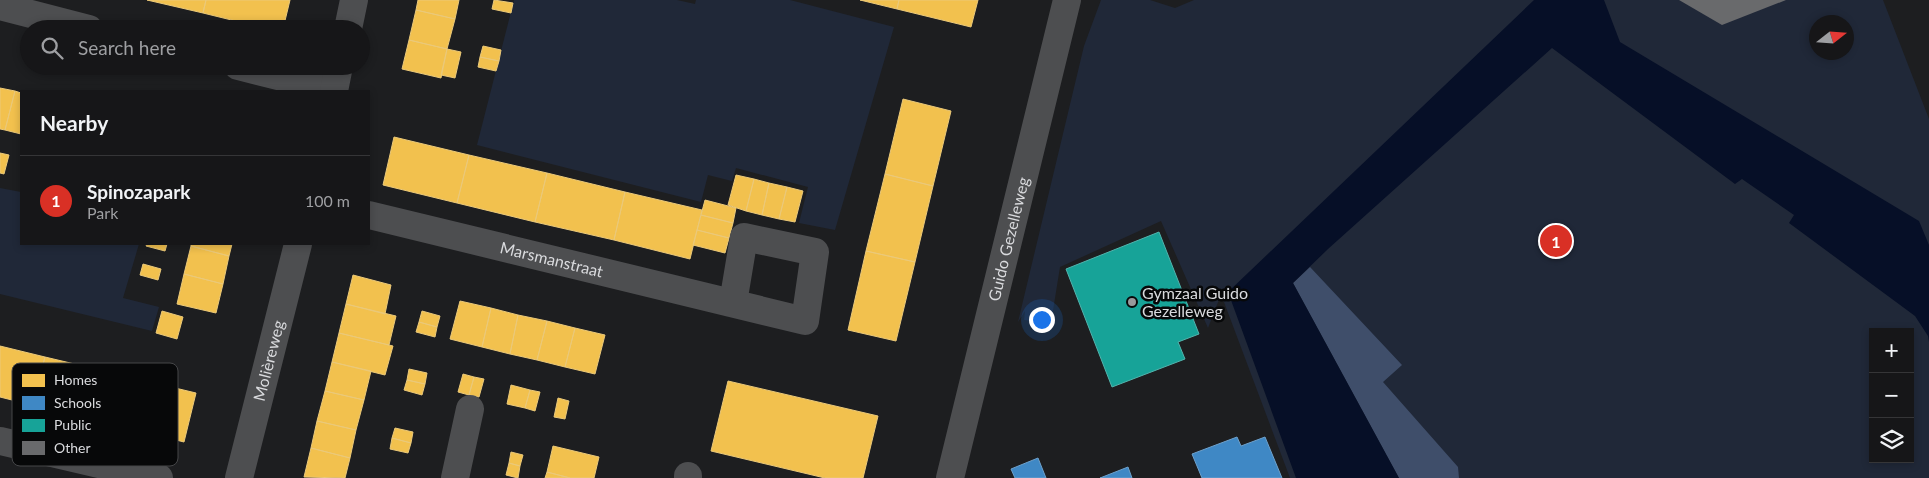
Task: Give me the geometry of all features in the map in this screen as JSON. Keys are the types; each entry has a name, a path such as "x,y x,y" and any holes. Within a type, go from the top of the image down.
{"street":[{"path":"350,20 354,0"},
{"name":"Guido Gezelleweg","path":"950,478 1067,0"},
{"path":"0,6 54,20"},
{"path":"290,75 336,83"},
{"name":"Marsmanstraat","path":"370,215 733,303"},
{"name":"Molièreweg","path":"239,478 298,245"},
{"path":"455,478 470,410"},
{"path":"107,466 158,478"}],"shaded area":[{"path":"514,0 677,0 695,4 696,0 790,0 894,27 835,230 799,223 808,187 736,168 732,181 708,175 701,202 477,145"},
{"path":"1101,0 1150,0 1175,8 1194,0 1883,0 1929,119 1929,478 1290,478 1224,302 1220,297 1208,328 1161,221 1060,267 1051,323 1024,320 1025,311 1018,322 1084,46"},
{"path":"1534,0 1604,0 1620,42 1919,221 1929,245 1929,342 1928,336 1915,316 1789,223 1794,215 1742,179 1735,184 1552,48 1328,249 1293,283 1399,478 1296,478 1228,292"},
{"path":"0,188 20,192 20,245 139,245 123,298 159,307 152,331 0,294"},
{"path":"1310,267 1402,365 1383,382 1458,467 1459,478 1399,478 1293,283"}],"building: Homes":[{"path":"147,0 206,0 203,13"},
{"path":"206,0 290,0 285,20 231,20 203,13"},
{"path":"418,0 459,0 455,19 416,10"},
{"path":"494,0 513,3 511,13 492,9"},
{"path":"860,0 899,0 897,9"},
{"path":"899,0 978,0 971,27 897,9"},
{"path":"416,10 455,19 447,49 409,40"},
{"path":"409,40 447,49 441,78 402,69"},
{"path":"483,46 501,50 499,61 480,57"},
{"path":"447,49 461,52 455,78 441,75"},
{"path":"480,57 499,61 496,71 478,67"},
{"path":"0,88 15,91 5,130 0,129"},
{"path":"15,91 20,93 20,134 5,130"},
{"path":"903,99 951,111 933,186 885,174"},
{"path":"394,137 469,155 457,203 383,185"},
{"path":"0,153 9,155 4,174 0,173"},
{"path":"469,155 547,173 535,222 457,203"},
{"path":"547,173 625,192 614,240 535,222"},
{"path":"885,174 933,186 915,262 866,251"},
{"path":"736,175 754,179 746,211 728,205"},
{"path":"754,179 769,183 762,215 746,211"},
{"path":"769,183 787,187 779,219 762,215"},
{"path":"787,187 803,191 795,222 779,219"},
{"path":"625,192 702,210 690,259 614,240"},
{"path":"705,200 736,208 733,223 701,215"},
{"path":"701,215 733,223 729,238 697,230"},
{"path":"697,230 729,238 725,253 693,245"},
{"path":"146,245 167,245 165,251"},
{"path":"191,245 232,245 229,256"},
{"path":"191,246 229,256 223,284 184,274"},
{"path":"866,251 915,262 896,341 848,330"},
{"path":"143,264 161,269 158,280 140,275"},
{"path":"184,274 223,284 216,313 177,304"},
{"path":"353,275 391,285 385,314 346,304"},
{"path":"460,301 491,308 482,347 450,339"},
{"path":"346,304 396,316 389,345 339,333"},
{"path":"491,308 518,315 510,354 482,347"},
{"path":"162,311 183,317 177,339 156,333"},
{"path":"422,311 440,316 437,327 419,322"},
{"path":"518,315 547,321 537,360 510,354"},
{"path":"547,321 575,328 565,367 537,360"},
{"path":"419,322 437,327 435,337 416,332"},
{"path":"575,328 605,335 595,374 565,367"},
{"path":"339,333 393,346 385,375 332,362"},
{"path":"0,346 45,357 43,363 12,363 12,400 0,397"},
{"path":"45,357 70,363 43,363"},
{"path":"332,362 371,371 364,400 325,391"},
{"path":"409,369 427,373 425,384 407,380"},
{"path":"463,374 474,377 469,395 458,392"},
{"path":"474,377 484,379 479,397 469,395"},
{"path":"407,380 425,384 422,395 404,390"},
{"path":"728,381 878,416 863,478 825,478 711,451"},
{"path":"511,385 530,390 525,408 507,404"},
{"path":"178,389 196,393 184,442 178,440"},
{"path":"530,390 540,392 535,411 525,408"},
{"path":"325,391 364,400 356,430 317,421"},
{"path":"558,398 569,401 565,419 554,417"},
{"path":"317,421 356,430 350,458 311,448"},
{"path":"395,428 413,432 411,443 392,438"},
{"path":"392,438 411,443 408,453 390,449"},
{"path":"553,446 599,457 594,478 570,478 547,472"},
{"path":"311,448 350,458 345,478 304,477"},
{"path":"511,452 523,455 520,466 509,463"},
{"path":"509,463 520,466 518,478 506,475"},
{"path":"547,472 570,478 545,478"}],"building: Schools":[{"path":"1237,437 1241,446 1265,437 1282,478 1202,478 1192,454"},
{"path":"1038,458 1046,478 1015,478 1011,469"},
{"path":"1128,467 1132,478 1100,478"}],"building: Public":[{"name":"Gymzaal Guido Gezelleweg","path":"1159,232 1199,334 1178,342 1185,359 1112,387 1066,269"}],"building: Other":[{"path":"1679,0 1786,0 1722,25"}],"place":[{"name":"Spinozapark","path":"1556,241"},
{"name":"Gymzaal Guido Gezelleweg","path":"1132,302"}]}
